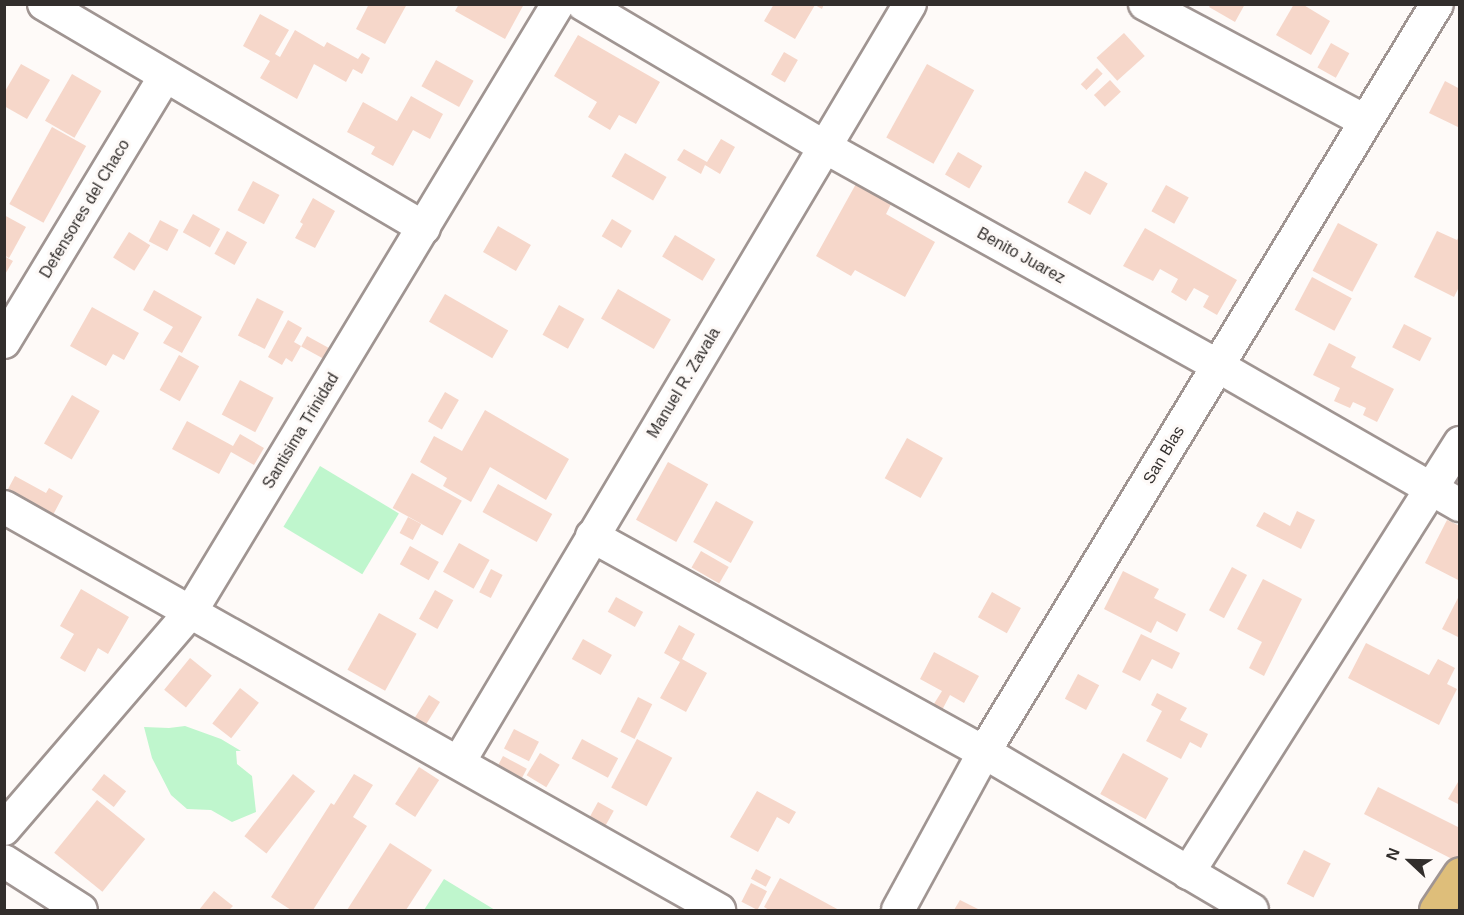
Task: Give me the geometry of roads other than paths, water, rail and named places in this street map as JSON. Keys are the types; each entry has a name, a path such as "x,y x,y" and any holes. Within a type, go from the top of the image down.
{"street":[{"path":"44,4 424,228"},
{"name":"Santisima Trinidad","path":"4,829 190,613 558,4"},
{"name":"Benito Juarez","path":"583,4 825,147 1218,366 1460,506"},
{"name":"Manuel R. Zavala","path":"459,762 910,4"},
{"path":"1145,4 1365,121"},
{"name":"San Blas","path":"898,910 984,752 1437,4"},
{"name":"Defensores del Chaco","path":"4,342 165,76"},
{"path":"1188,873 1460,443"},
{"path":"4,507 719,910"},
{"path":"592,536 984,752 1252,910"},
{"path":"4,861 81,910"}]}
